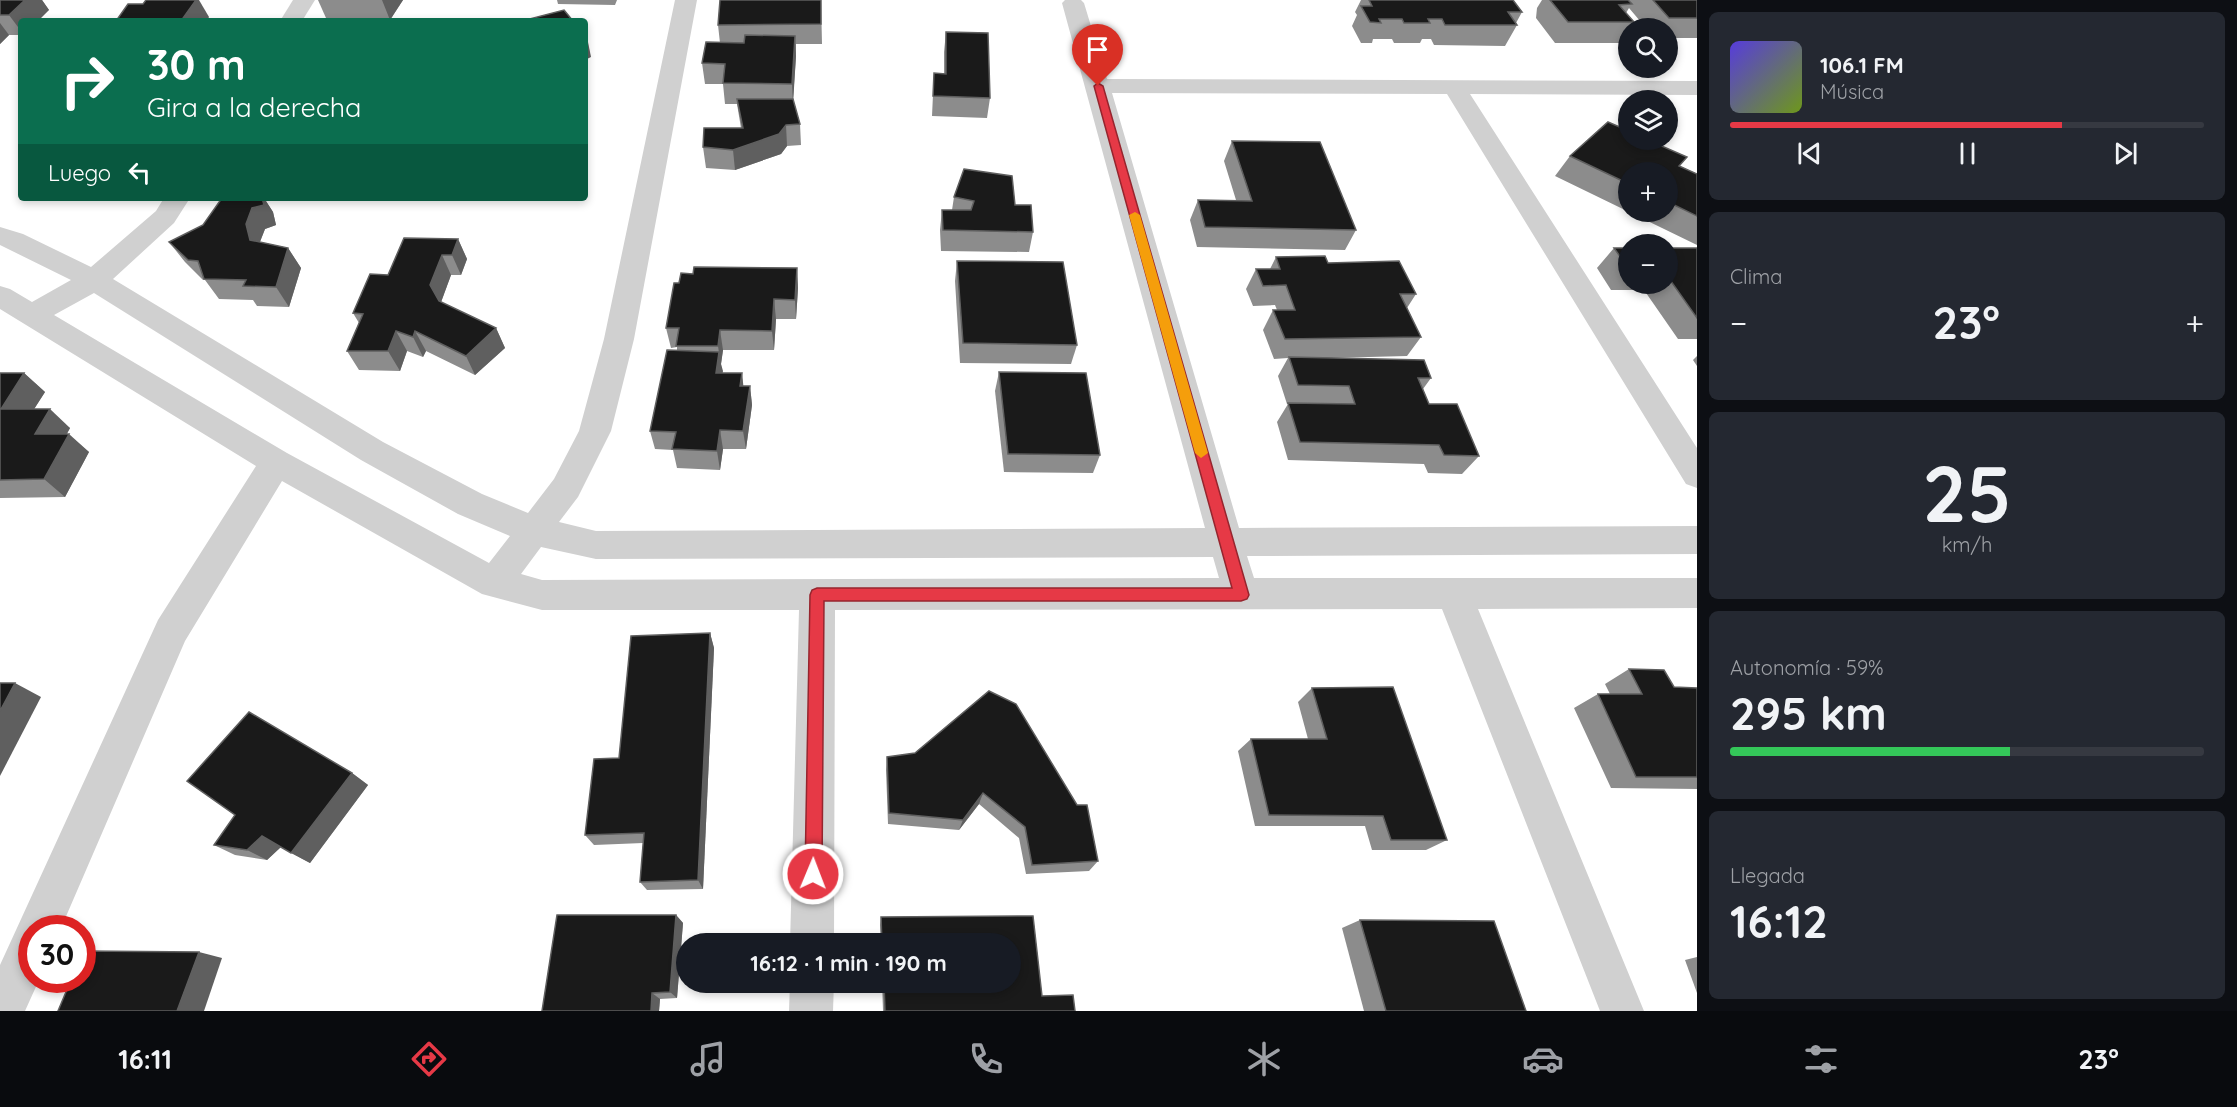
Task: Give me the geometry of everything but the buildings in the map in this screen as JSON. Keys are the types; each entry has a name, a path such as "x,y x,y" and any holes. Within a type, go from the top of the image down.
{"street":[{"path":"293,18 304,0"},
{"path":"494,583 566,488 595,431 619,339 686,0"},
{"path":"1069,1 1098,86 1241,595"},
{"path":"1098,86 1697,87"},
{"path":"1454,87 1697,475"},
{"path":"32,315 94,280 165,217 175,201"},
{"path":"0,237 14,240 94,280 372,451 470,504 535,531 596,545 1226,540 1697,540"},
{"path":"0,296 276,462 494,583 542,595 1697,593"},
{"path":"45,915 171,631 276,462"},
{"path":"1454,594 1622,1011"},
{"path":"812,933 817,595"},
{"path":"2,1011 18,975"},
{"path":"811,1011 812,993"}],"slow traffic":[{"path":"1135,215 1201,453"}],"route":[{"path":"813,874 817,595 1241,595 1098,86"}]}
